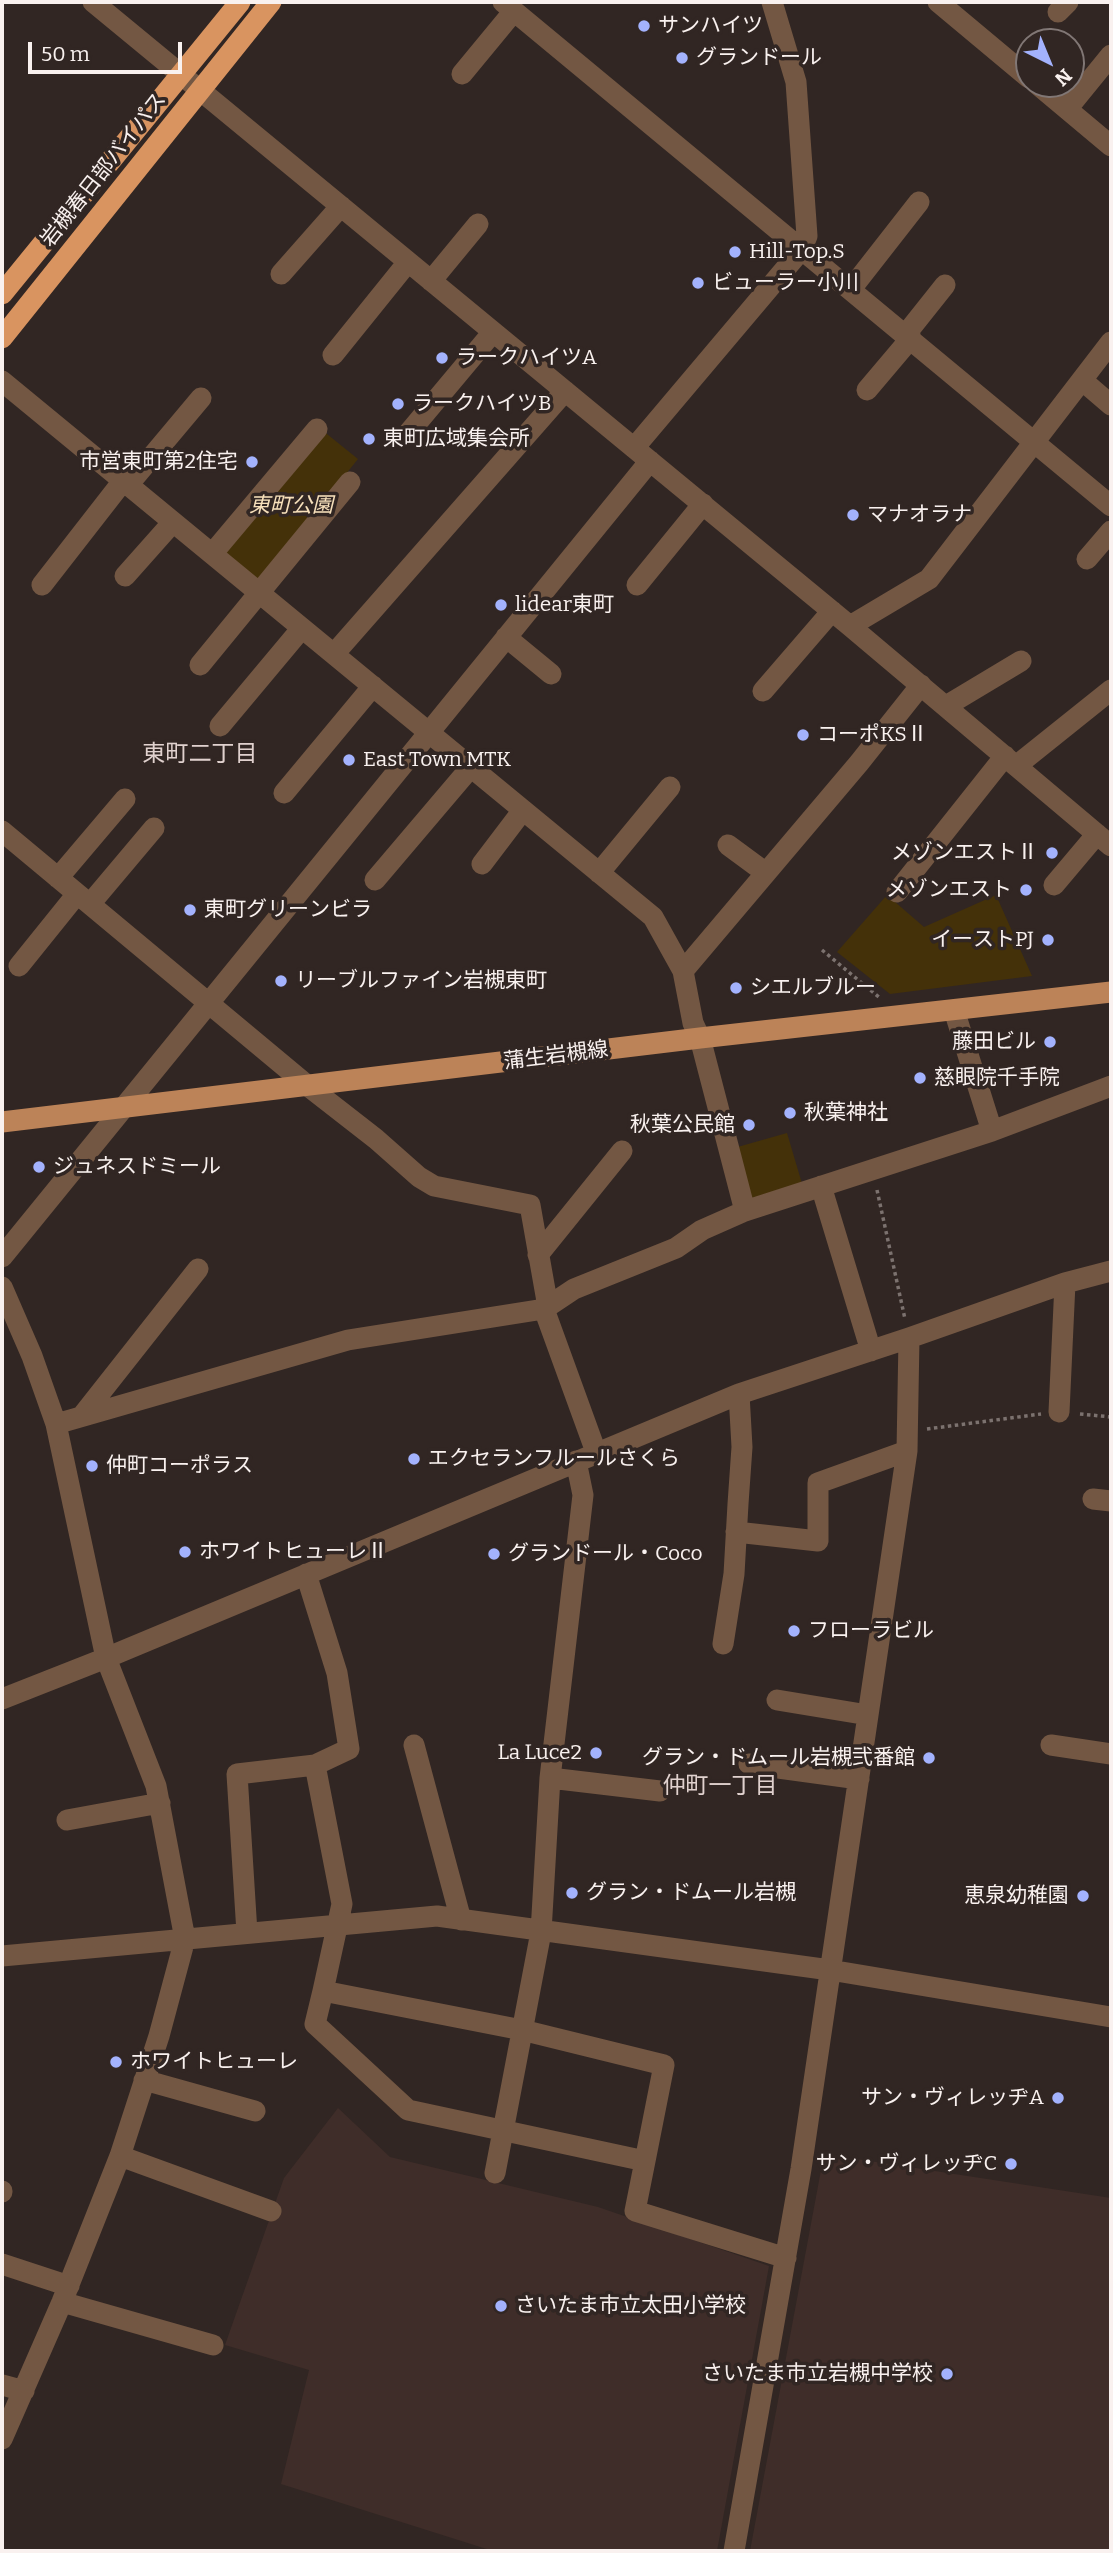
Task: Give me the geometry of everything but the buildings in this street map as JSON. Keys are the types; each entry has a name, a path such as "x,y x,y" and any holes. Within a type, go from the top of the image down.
{"highway":[{"name":"岩槻春日部バイパス","path":"2,294 240,2"},
{"name":"岩槻春日部バイパス","path":"2,338 271,2"}],"main road":[{"name":"蒲生岩槻線","path":"2,1122 700,1038 1111,992"}],"street":[{"path":"93,2 703,504 1104,840 1054,885"},
{"path":"2,1257 506,638 642,455 802,249 807,236 796,82 772,2"},
{"path":"938,2 1015,66"},
{"path":"462,74 508,7 1111,506"},
{"path":"1067,109 1111,55"},
{"path":"1054,98 1111,146"},
{"path":"851,289 919,202"},
{"path":"281,274 341,206"},
{"path":"431,281 478,224"},
{"path":"333,355 408,262"},
{"path":"867,390 945,285"},
{"path":"406,436 493,332"},
{"path":"850,626 929,579 1111,342"},
{"path":"2,381 653,918 682,971 693,1023 700,1038 745,1211"},
{"path":"1083,381 1111,405"},
{"path":"334,654 565,390"},
{"path":"42,585 125,483 201,398"},
{"path":"212,554 317,429"},
{"path":"200,665 350,482"},
{"path":"637,585 703,504"},
{"path":"125,576 173,522"},
{"path":"1087,559 1111,530"},
{"path":"763,691 832,611"},
{"path":"220,726 302,628"},
{"path":"506,638 551,674"},
{"path":"946,706 1021,662"},
{"path":"682,971 859,763 921,685"},
{"path":"284,793 373,686"},
{"path":"897,892 1011,761 1111,690"},
{"path":"375,880 471,767"},
{"path":"599,873 670,787"},
{"path":"58,878 125,799"},
{"path":"482,864 523,810"},
{"path":"19,966 154,828"},
{"path":"2,831 419,1177 434,1186 530,1205 546,1308 596,1452"},
{"path":"729,845 766,873"},
{"path":"954,1010 992,1131"},
{"path":"56,1424 348,1340 546,1308 574,1289 676,1248 702,1230 745,1211 992,1131 1111,1086"},
{"path":"538,1255 622,1151"},
{"path":"821,1186 871,1351"},
{"path":"82,1416 198,1269"},
{"path":"2,1699 739,1394 1065,1283 1111,1270"},
{"path":"1059,1412 1065,1283"},
{"path":"2,1287 32,1356 56,1424 106,1658 156,1786 185,1939 159,2036 120,2156 66,2294 2,2439"},
{"path":"734,2551 786,2258 859,1779 907,1441 909,1338"},
{"path":"723,1644 734,1574 742,1447 739,1394"},
{"path":"736,1532 818,1541 818,1483 907,1441"},
{"path":"495,2173 541,1932 550,1778 583,1495 576,1461"},
{"path":"247,1933 237,1774 316,1765 349,1749 337,1673 306,1574"},
{"path":"777,1700 868,1715"},
{"path":"414,1745 461,1920"},
{"path":"1051,1745 1111,1754"},
{"path":"749,1764 859,1779"},
{"path":"316,1765 342,1904 315,2024 408,2110 645,2161"},
{"path":"550,1778 660,1791"},
{"path":"67,1820 160,1803"},
{"path":"2,1956 437,1916 830,1970 1111,2017"},
{"path":"323,1990 522,2030 664,2065 635,2211 786,2258"},
{"path":"144,2080 254,2111"},
{"path":"120,2156 271,2211"},
{"path":"2,2264 66,2294 213,2345"},
{"path":"2,2385 24,2391"}],"path":[{"path":"822,950 901,1016"},
{"path":"872,1170 909,1338"},
{"path":"907,1441 1059,1412 1111,1417"}],"shaded area":[{"name":"さいたま市立太田小学校","path":"338,2108 390,2157 598,2207 769,2266 717,2551 493,2551 281,2484 309,2370 225,2345 284,2178"},
{"name":"さいたま市立岩槻中学校","path":"824,2154 1111,2198 1111,2551 750,2551"}],"green space":[{"name":"東町公園","path":"322,430 358,459 259,582 223,553"},
{"path":"887,895 924,927 996,895 1032,976 890,994 837,952"},
{"path":"787,1133 803,1187 756,1202 745,1195 734,1148"}],"place":[{"name":"サンハイツ","path":"644,26"},
{"name":"グランドール","path":"682,58"},
{"name":"Hill-Top.S","path":"735,252"},
{"name":"ビューラー小川","path":"698,283"},
{"name":"ラークハイツA","path":"442,358"},
{"name":"ラークハイツB","path":"398,404"},
{"name":"東町広域集会所","path":"369,439"},
{"name":"市営東町第2住宅","path":"252,462"},
{"name":"マナオラナ","path":"853,515"},
{"name":"lidear東町","path":"501,605"},
{"name":"コーポKSⅡ","path":"803,735"},
{"name":"East Town MTK","path":"349,760"},
{"name":"メゾンエストⅡ","path":"1052,853"},
{"name":"メゾンエスト","path":"1026,890"},
{"name":"東町グリーンビラ","path":"190,910"},
{"name":"イーストPJ","path":"1048,940"},
{"name":"リーブルファイン岩槻東町","path":"281,981"},
{"name":"シエルブルー","path":"736,988"},
{"name":"藤田ビル","path":"1050,1042"},
{"name":"慈眼院千手院","path":"920,1078"},
{"name":"秋葉神社","path":"790,1113"},
{"name":"秋葉公民館","path":"749,1125"},
{"name":"ジュネスドミール","path":"39,1167"},
{"name":"エクセランフルールさくら","path":"414,1459"},
{"name":"仲町コーポラス","path":"92,1466"},
{"name":"ホワイトヒューレⅡ","path":"185,1552"},
{"name":"グランドール・Coco","path":"494,1554"},
{"name":"フローラビル","path":"794,1631"},
{"name":"La Luce2","path":"596,1753"},
{"name":"グラン・ドムール岩槻弐番館","path":"929,1758"},
{"name":"グラン・ドムール岩槻","path":"572,1893"},
{"name":"恵泉幼稚園","path":"1083,1896"},
{"name":"ホワイトヒューレ","path":"116,2062"},
{"name":"サン・ヴィレッヂA","path":"1058,2098"},
{"name":"サン・ヴィレッヂC","path":"1011,2164"},
{"name":"さいたま市立太田小学校","path":"501,2306"},
{"name":"さいたま市立岩槻中学校","path":"947,2374"}],"district":[{"name":"東町二丁目","path":"200,755"},
{"name":"仲町一丁目","path":"720,1787"}]}
